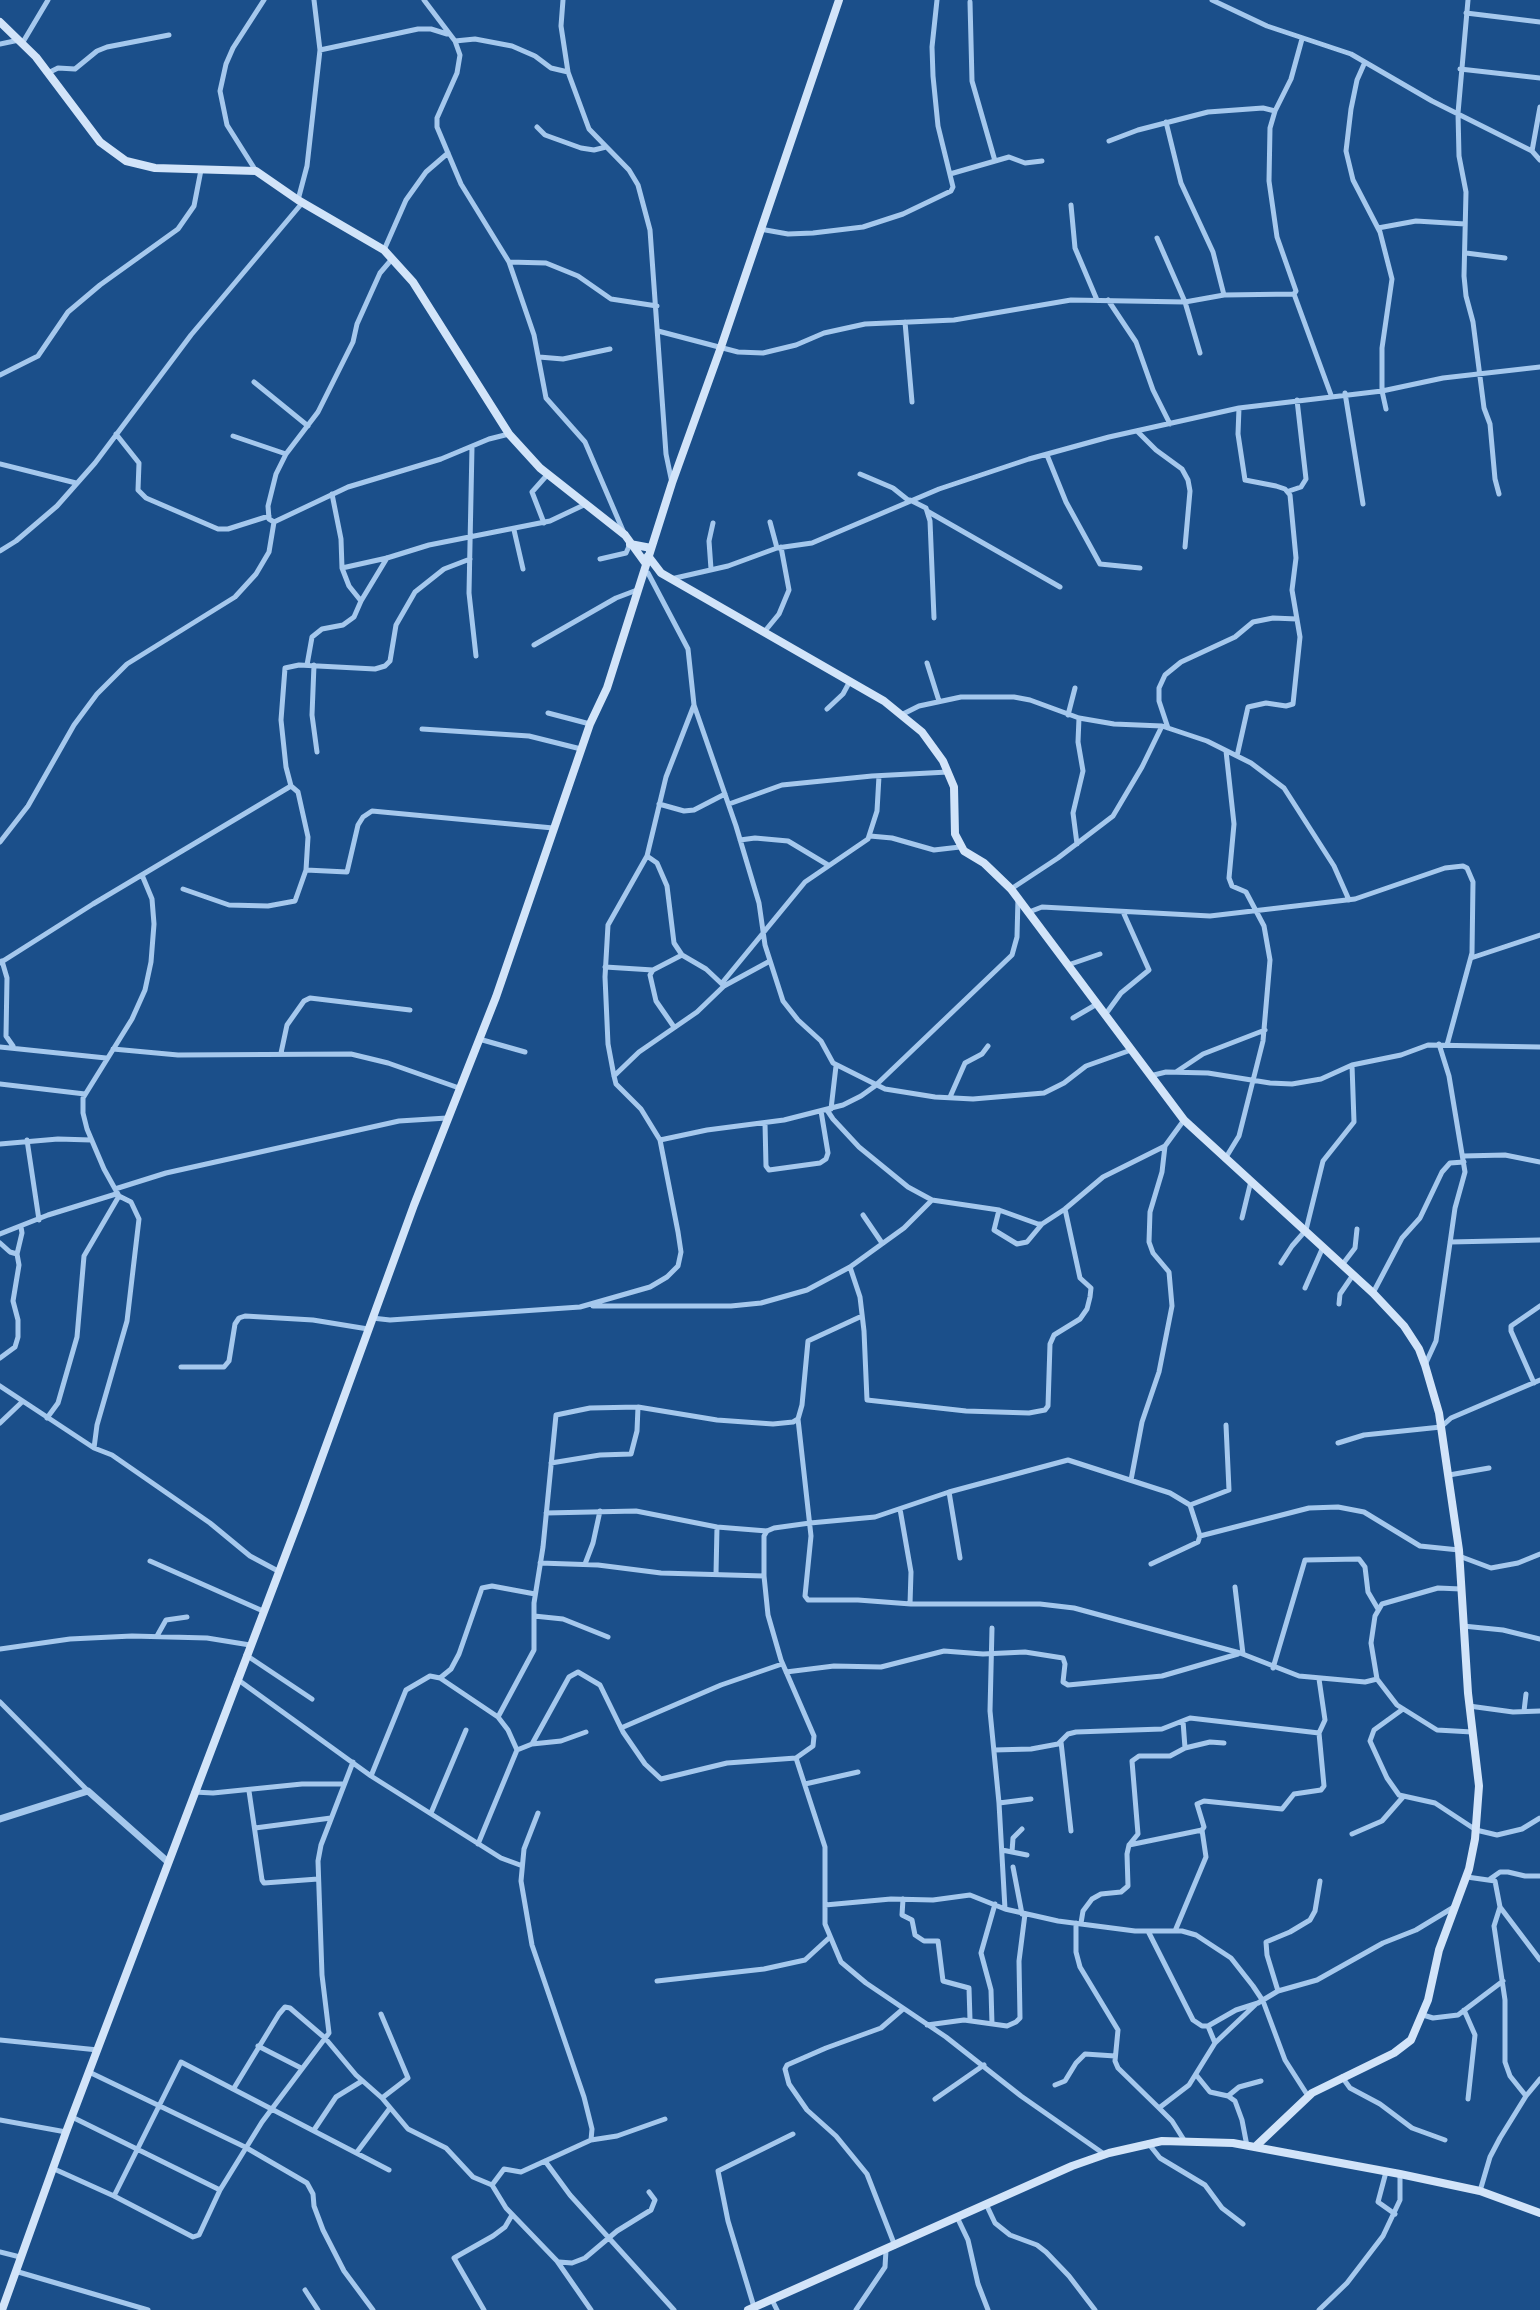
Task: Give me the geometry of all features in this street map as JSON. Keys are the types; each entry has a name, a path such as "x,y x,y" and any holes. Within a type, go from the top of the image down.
{"main road":[{"path":"2,2310 52,2168 524,918 590,724 607,688 672,483 721,347 839,0"},
{"path":"0,22 21,40 100,142 126,161 155,168 256,171 300,201 384,250 429,305 486,401 509,434 548,474 625,535 630,544 648,556 661,573 765,631 903,714 922,732 948,772 955,796 955,834 960,847 999,876 1011,889 1184,1120 1306,1230 1373,1293 1404,1326 1425,1365 1438,1413 1449,1475 1459,1553 1469,1706 1479,1786 1476,1830 1467,1877 1439,1950 1418,2030 1402,2048 1308,2096 1255,2148"},
{"path":"630,544 648,556"},
{"path":"645,573 661,573"},
{"path":"1268,2150 1271,2131"},
{"path":"751,2309 1104,2154 1148,2143 1212,2140 1246,2146 1480,2191 1540,2213"}],"street":[{"path":"0,44 21,40 48,0"},
{"path":"256,171 227,125 220,91 226,64 233,48 264,0"},
{"path":"0,551 16,541 57,506 300,201 307,166 320,50 314,0"},
{"path":"424,0 453,39 460,55 459,66 437,118 437,127 461,184 509,262 539,357 546,398 585,442 625,535"},
{"path":"563,0 561,26 568,72 589,129 629,170 638,185 650,230 666,454 672,483"},
{"path":"760,230 788,234 863,226 903,214 951,191 953,187 938,126 933,76 933,38 937,0"},
{"path":"1212,0 1267,26 1365,62 1432,101 1532,151 1540,160"},
{"path":"1468,0 1460,69 1458,113 1460,171 1466,192 1466,296 1473,322 1484,408 1490,424 1495,479 1499,494"},
{"path":"970,2 972,81 995,161"},
{"path":"1466,13 1540,22"},
{"path":"320,50 418,29 431,29 453,39 475,39 512,45 535,56 551,68 568,72"},
{"path":"48,73 58,68 75,69 97,51 107,47 170,35"},
{"path":"1302,39 1291,79 1275,111 1269,141 1269,181 1277,237 1296,291 1294,294 1331,395"},
{"path":"1365,62 1357,80 1346,151 1353,180 1378,228 1392,279 1382,348 1382,391 1386,410"},
{"path":"1460,69 1540,78"},
{"path":"1532,151 1540,107"},
{"path":"1109,141 1166,122 1223,110 1275,111"},
{"path":"1166,122 1181,183 1213,252 1224,295"},
{"path":"537,127 544,135 581,148 594,150 606,147"},
{"path":"384,250 406,200 426,172 448,153"},
{"path":"950,174 1009,157 1026,163 1042,161"},
{"path":"0,375 38,356 68,312 100,285 178,229 194,206 201,170"},
{"path":"1071,205 1075,248 1097,300"},
{"path":"1378,228 1416,221 1465,224"},
{"path":"1157,238 1185,302 1200,353"},
{"path":"1466,253 1505,258"},
{"path":"274,522 268,516 268,506 276,474 286,454 318,412 353,342 357,324 380,273 392,259"},
{"path":"509,262 523,260 546,263 578,276 611,299 657,306"},
{"path":"658,331 721,347 763,353 783,349 841,328 905,321 941,321 1050,303 1097,300 1185,302 1224,295 1294,294"},
{"path":"1108,300 1136,342 1152,390 1170,424"},
{"path":"905,321 912,402"},
{"path":"539,357 563,359 610,349"},
{"path":"672,579 736,564 753,555 779,547 812,543 909,500 1047,454 1137,431 1239,408 1345,393 1382,391 1443,378 1540,367"},
{"path":"254,382 308,426"},
{"path":"1345,393 1363,504"},
{"path":"1239,408 1238,434 1245,480 1289,491 1301,487 1306,479 1297,400"},
{"path":"1137,431 1156,450 1182,469 1188,480 1190,491 1185,547"},
{"path":"116,434 139,463 138,490 146,498 218,529 228,529 268,516"},
{"path":"274,522 332,494 509,434"},
{"path":"233,436 286,454"},
{"path":"472,447 469,593 476,656"},
{"path":"1047,454 1066,502 1100,564 1140,568"},
{"path":"0,464 76,483"},
{"path":"544,523 532,492 548,474"},
{"path":"860,474 893,488 927,511 1060,587"},
{"path":"1237,756 1248,707 1266,703 1286,706 1293,704 1300,637 1292,590 1296,558 1289,491"},
{"path":"332,494 341,538 342,568 349,586 361,601"},
{"path":"342,568 387,558 406,550 544,523 586,504"},
{"path":"927,511 932,537 934,618"},
{"path":"0,842 27,806 74,725 98,694 127,664 235,597 256,574 269,552 274,522"},
{"path":"765,631 779,614 789,590 779,547 770,522"},
{"path":"711,569 709,541 713,523"},
{"path":"514,530 523,569"},
{"path":"600,559 626,553 630,544"},
{"path":"317,752 312,715 312,637 322,629 343,625 354,616 387,558"},
{"path":"183,889 229,905 287,903 298,897 306,870 306,824 298,792 291,786 281,720 284,672 288,666 375,669 385,666 390,661 396,625 415,592 444,570 470,559"},
{"path":"645,573 688,649 694,705 729,804 759,903 763,936 770,961 788,1009 821,1041 836,1066 875,1086 973,1099 1044,1093 1064,1083 1086,1066 1131,1050"},
{"path":"534,645 616,598 637,590"},
{"path":"1168,728 1159,701 1159,688 1165,675 1181,662 1235,637 1253,622 1273,618 1297,618"},
{"path":"927,663 939,701"},
{"path":"826,709 843,694 850,681"},
{"path":"1068,715 1075,688"},
{"path":"903,714 919,706 939,701 980,696 1014,697 1030,700 1079,718 1114,724 1161,726 1207,741 1270,776 1284,788 1331,860 1349,900"},
{"path":"580,1307 650,1287 667,1277 678,1266 681,1252 660,1140 641,1109 616,1084 608,1044 605,967 608,925 647,856 666,777 694,705"},
{"path":"548,713 590,724"},
{"path":"1077,844 1073,813 1083,771 1078,742 1079,718"},
{"path":"1011,889 1077,844 1120,807 1161,726"},
{"path":"422,729 529,736 581,749"},
{"path":"1225,1159 1239,1136 1265,1030 1269,943 1264,926 1246,892 1232,886 1229,878 1234,824 1226,751"},
{"path":"729,804 782,785 948,772"},
{"path":"614,1076 639,1052 697,1012 723,985 794,894 828,865 862,846 870,836 877,811 879,776"},
{"path":"14,1047 6,1036 7,978 1,962 291,786"},
{"path":"660,804 684,811 694,810 725,794"},
{"path":"306,870 347,872 358,825 363,817 372,811 553,828"},
{"path":"870,836 892,838 934,850 960,847"},
{"path":"740,840 755,838 788,841 828,865"},
{"path":"647,856 657,863 667,886 672,934 682,955 706,969 723,985"},
{"path":"1029,912 1042,907 1198,917 1349,900 1377,893 1445,868 1463,866 1467,868 1473,882 1471,958 1448,1045"},
{"path":"94,1448 97,1425 127,1321 139,1219 131,1202 117,1193 91,1140 83,1113 86,1094 141,1001 151,962 152,899 142,875"},
{"path":"660,1140 707,1130 765,1123 827,1110 861,1096 875,1086 1012,955 1017,937 1018,898"},
{"path":"1105,1015 1113,1002 1149,970 1124,914"},
{"path":"1471,958 1540,935"},
{"path":"1068,965 1100,954"},
{"path":"605,967 653,970 682,955"},
{"path":"723,985 770,961"},
{"path":"653,970 650,979 653,994 675,1028"},
{"path":"281,1053 287,1025 304,1001 310,998 410,1010"},
{"path":"1073,1018 1098,1006 1113,1002"},
{"path":"1176,1072 1203,1054 1265,1030"},
{"path":"479,1039 525,1052"},
{"path":"1425,1365 1436,1341 1450,1242 1465,1172 1449,1076 1439,1044"},
{"path":"1150,1076 1176,1072 1280,1084 1309,1082 1352,1065 1439,1044 1540,1047"},
{"path":"950,1097 965,1063 982,1054 988,1046"},
{"path":"0,1047 106,1058"},
{"path":"113,1049 178,1055 351,1054 388,1063 459,1088"},
{"path":"1281,1263 1306,1230 1323,1161 1354,1122 1352,1065"},
{"path":"765,1123 765,1159 769,1170 820,1163 826,1159 828,1153 827,1110 836,1066"},
{"path":"0,1084 86,1094"},
{"path":"827,1110 859,1147 908,1188 932,1200 999,1210 1042,1224"},
{"path":"0,1234 117,1193 166,1173 399,1121 447,1118"},
{"path":"999,1210 994,1230 1017,1244 1027,1242 1042,1224 1065,1209 1103,1177 1165,1146 1184,1120"},
{"path":"0,1144 27,1140 91,1140"},
{"path":"27,1140 39,1220"},
{"path":"1131,1480 1142,1422 1159,1372 1172,1306 1169,1272 1152,1253 1149,1242 1150,1212 1162,1172 1165,1146"},
{"path":"1373,1293 1402,1238 1420,1218 1442,1173 1450,1163 1463,1159 1505,1155 1540,1162"},
{"path":"1242,1218 1251,1181"},
{"path":"47,1419 58,1403 77,1337 84,1256 117,1193"},
{"path":"372,1318 390,1320 580,1307 731,1306 761,1303 807,1290 850,1267 904,1228 932,1200"},
{"path":"850,1267 862,1316 867,1400 966,1411 1029,1413 1045,1410 1048,1406 1050,1344 1054,1335 1080,1319 1087,1309 1091,1288 1080,1278 1065,1209"},
{"path":"863,1215 882,1243"},
{"path":"0,1358 15,1347 18,1337 18,1320 13,1301 19,1265 17,1254 22,1233 21,1227"},
{"path":"1342,1265 1355,1248 1357,1228"},
{"path":"1450,1242 1540,1240"},
{"path":"0,1244 10,1252 17,1254"},
{"path":"1305,1288 1323,1247"},
{"path":"1339,1304 1340,1294 1353,1275"},
{"path":"1338,1443 1364,1435 1441,1427 1451,1418 1537,1382 1511,1331 1511,1326 1540,1306"},
{"path":"181,1367 224,1366 229,1361 235,1324 239,1318 244,1316 289,1318 368,1329"},
{"path":"862,1316 808,1341 798,1419 810,1523 810,1553 805,1596 807,1600 858,1600 910,1604 1032,1604 1074,1608 1241,1654 1299,1676 1365,1682 1377,1679"},
{"path":"0,1386 94,1448 112,1455 210,1523 250,1556 278,1571"},
{"path":"0,1423 22,1402"},
{"path":"498,1718 531,1657 535,1642 535,1594 555,1421 559,1413 590,1408 638,1407 717,1420 773,1425 786,1424 798,1419"},
{"path":"551,1463 600,1455 631,1454 636,1440 638,1407"},
{"path":"1438,1413 1443,1418 1451,1418"},
{"path":"1190,1505 1229,1490 1226,1425"},
{"path":"532,1744 569,1677 578,1672 600,1685 621,1728 645,1764 661,1779 727,1762 796,1758 813,1746 814,1736 782,1664 768,1615 764,1576 764,1536 774,1528 875,1517 949,1492 1068,1460 1170,1493 1190,1505 1200,1536 1198,1542 1151,1564"},
{"path":"1449,1475 1489,1468"},
{"path":"949,1492 960,1557"},
{"path":"1200,1536 1309,1508 1338,1507 1364,1512 1420,1546 1459,1553 1491,1568 1518,1563 1540,1554"},
{"path":"900,1509 911,1572 910,1604"},
{"path":"546,1513 600,1511 662,1514 717,1527 767,1532"},
{"path":"585,1564 593,1543 600,1511"},
{"path":"716,1574 717,1527"},
{"path":"1273,1668 1305,1560 1359,1559 1365,1567 1368,1592 1378,1609 1371,1642 1377,1679 1384,1691 1403,1709 1437,1730 1472,1732"},
{"path":"150,1561 263,1611"},
{"path":"540,1563 585,1564 661,1573 764,1576"},
{"path":"440,1678 451,1669 459,1654 482,1588 492,1586 535,1594"},
{"path":"1235,1587 1241,1654"},
{"path":"1378,1609 1393,1599 1438,1588 1461,1589"},
{"path":"534,1616 576,1622 608,1637"},
{"path":"157,1636 166,1620 187,1617"},
{"path":"1463,1626 1503,1630 1540,1639"},
{"path":"992,1628 990,1711 999,1803 1005,1909"},
{"path":"0,1649 70,1639 157,1636 207,1638 250,1645"},
{"path":"786,1672 834,1666 881,1667 945,1651 991,1654 1025,1652 1063,1658 1065,1662 1063,1682 1068,1685 1162,1676 1241,1654"},
{"path":"246,1655 312,1699"},
{"path":"621,1728 721,1685 782,1664"},
{"path":"370,1776 406,1690 430,1676 440,1678 498,1718 508,1730 517,1750"},
{"path":"237,1679 370,1776 501,1858 520,1865"},
{"path":"1175,1931 1206,1857 1203,1827 1197,1808 1200,1802 1282,1809 1294,1794 1321,1790 1324,1786 1319,1733 1325,1720 1319,1679"},
{"path":"1524,1711 1526,1694"},
{"path":"0,1702 88,1791 168,1862"},
{"path":"1469,1706 1540,1711"},
{"path":"1403,1709 1374,1730 1370,1741 1393,1790 1403,1797 1435,1803 1476,1830 1497,1835 1512,1833 1540,1818"},
{"path":"994,1750 1031,1749 1061,1742 1068,1734 1076,1732 1162,1729 1198,1718 1319,1733"},
{"path":"1183,1721 1185,1748"},
{"path":"431,1813 466,1730"},
{"path":"478,1844 517,1750 532,1744 561,1741 586,1732"},
{"path":"1061,1742 1071,1831"},
{"path":"1184,2140 1172,2121 1123,2076 1115,2061 1118,2030 1080,1967 1076,1952 1078,1923 1092,1899 1101,1894 1126,1890 1129,1845 1138,1834 1132,1761 1138,1756 1170,1756 1185,1748 1210,1742 1224,1743"},
{"path":"796,1758 825,1846 825,1924 841,1962 854,1975 927,2025 1021,2096 1104,2154"},
{"path":"52,2168 114,2196 193,2237 199,2235 220,2190 245,2147 325,2038 330,2026 323,1986 318,1880 321,1845 353,1762"},
{"path":"805,1784 858,1772"},
{"path":"194,1792 249,1791 302,1784 343,1784"},
{"path":"0,1819 88,1791"},
{"path":"249,1791 264,1883 318,1880"},
{"path":"1352,1834 1382,1821 1403,1797"},
{"path":"999,1803 1031,1799"},
{"path":"538,1813 520,1865 532,1945 581,2088 592,2129 591,2140"},
{"path":"255,1828 331,1818"},
{"path":"1012,1852 1013,1838 1022,1829"},
{"path":"1129,1845 1202,1830"},
{"path":"1002,1850 1027,1855"},
{"path":"927,2025 943,2021 970,2020 1007,2026 1020,2018 1019,1961 1024,1914 1013,1867"},
{"path":"1490,1879 1500,1872 1540,1876"},
{"path":"1467,1877 1490,1879 1496,1884 1500,1907 1540,1960"},
{"path":"1278,1991 1267,1955 1266,1942 1310,1920 1315,1911 1320,1881"},
{"path":"825,1905 903,1899 933,1900 970,1895 1024,1914 1078,1923 1148,1931 1175,1931 1196,1935 1231,1958 1260,2002 1285,2060 1308,2096"},
{"path":"903,1899 902,1915 912,1920 915,1935 924,1941 938,1941 943,1981 969,1988 970,2020"},
{"path":"992,2024 991,1990 981,1953 995,1904"},
{"path":"1159,2108 1177,2096 1197,2076 1215,2043 1260,2002 1278,1991 1326,1976 1383,1943 1416,1930 1455,1907"},
{"path":"1500,1907 1494,1926 1503,1981 1505,2062 1510,2076 1526,2096"},
{"path":"1148,1931 1193,2019 1202,2026 1208,2026 1236,2010 1260,2002"},
{"path":"657,1981 735,1973 805,1960 829,1938"},
{"path":"1423,2015 1448,2018 1464,2010 1503,1981"},
{"path":"234,2088 258,2046 285,2007 298,2014 325,2038 408,2129 446,2148 473,2176 492,2185 512,2215 557,2261 591,2310"},
{"path":"895,2246 867,2174 837,2136 807,2110 789,2084 785,2069 787,2065 826,2048 881,2028 903,2009"},
{"path":"1464,2010 1475,2035 1468,2099"},
{"path":"381,2014 408,2078 382,2098"},
{"path":"1208,2026 1215,2043"},
{"path":"0,2040 98,2050"},
{"path":"258,2046 301,2068"},
{"path":"1055,2085 1065,2081 1076,2063 1085,2054 1115,2056"},
{"path":"114,2196 181,2062 389,2170"},
{"path":"934,2099 984,2066"},
{"path":"89,2072 245,2147 307,2183 313,2194 314,2206 323,2230 344,2271 373,2310"},
{"path":"1197,2076 1210,2092 1228,2096 1239,2109 1246,2146"},
{"path":"1342,2077 1350,2088 1375,2101 1412,2128 1445,2140"},
{"path":"1480,2191 1490,2157 1526,2096 1540,2079"},
{"path":"314,2130 336,2097 362,2081"},
{"path":"1228,2096 1239,2087 1261,2081"},
{"path":"357,2152 390,2108"},
{"path":"72,2117 220,2190"},
{"path":"492,2185 504,2169 517,2173 591,2140 617,2136 665,2119"},
{"path":"0,2120 66,2132"},
{"path":"751,2309 728,2221 718,2171 793,2134"},
{"path":"1148,2143 1160,2158 1205,2185 1222,2208 1243,2224"},
{"path":"545,2161 570,2195 674,2310"},
{"path":"1386,2172 1378,2202 1395,2214"},
{"path":"1319,2310 1360,2268 1395,2214 1401,2200 1400,2174"},
{"path":"557,2261 572,2263 595,2252 610,2237 655,2205 656,2200 650,2192"},
{"path":"986,2204 995,2223 1010,2235 1037,2245 1046,2252 1069,2276 1095,2310"},
{"path":"484,2310 454,2258 494,2236 505,2227 512,2215"},
{"path":"957,2217 970,2247 978,2284 987,2310"},
{"path":"856,2310 885,2267 886,2250"},
{"path":"0,2252 20,2257"},
{"path":"15,2271 148,2310"},
{"path":"305,2290 318,2310"},
{"path":"772,2300 777,2310"}]}
